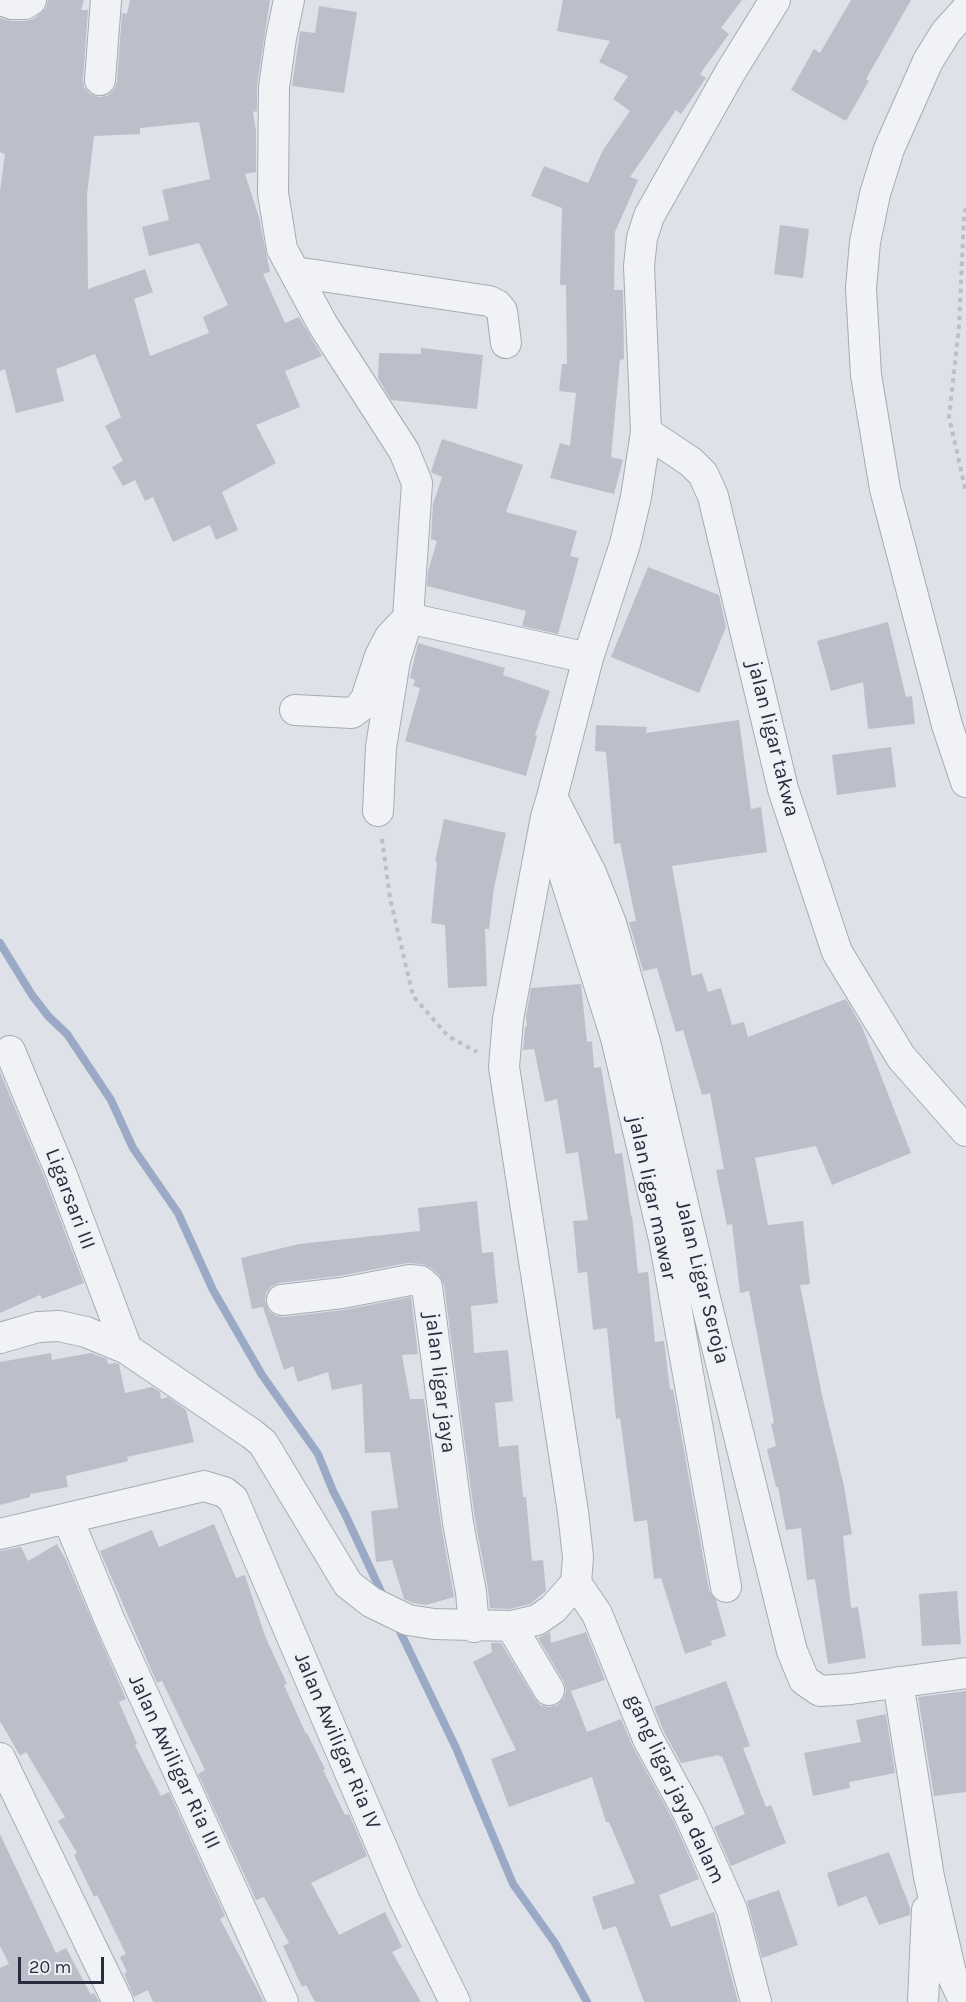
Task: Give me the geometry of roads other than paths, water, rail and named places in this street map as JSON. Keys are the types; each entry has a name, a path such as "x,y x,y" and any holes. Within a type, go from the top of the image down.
{"street":[{"path":"1,0 12,4 25,4 31,0"},
{"path":"100,80 106,0"},
{"path":"289,0 274,87 273,193 282,249 324,325 404,451 417,483 408,618 395,660 381,747 378,811"},
{"path":"0,1338 38,1328 59,1326 86,1332 127,1348 252,1434 263,1443 348,1584 371,1602 408,1620 474,1627 511,1626 537,1620 553,1609 576,1583 578,1557 573,1512 504,1067 508,1019 549,807 588,658 625,543 636,497 646,432 639,266 642,238 649,216 731,71 775,0"},
{"path":"962,0 966,8 946,32 928,61 889,149 875,194 865,242 861,288 867,385 885,489 947,725 966,782"},
{"path":"295,272 489,301 497,304 502,311 506,343"},
{"name":"jalan ligar takwa","path":"646,432 691,462 703,474 713,496 783,789 837,952 901,1058 966,1131"},
{"path":"408,618 588,658"},
{"path":"295,710 352,713 360,707 366,699 380,656 390,637 408,618"},
{"name":"jalan ligar mawar","path":"549,807 616,1038 664,1239 726,1587"},
{"name":"Jalan Ligar Seroja","path":"549,807 591,873 611,923 645,1042 792,1651 804,1680 820,1691 966,1672"},
{"name":"Ligarsari III","path":"10,1051 61,1173 127,1348"},
{"name":"jalan ligar jaya","path":"282,1300 342,1293 410,1280 420,1281 427,1287 456,1512 471,1592 474,1627"},
{"name":"Jalan Awiligar Ria IV","path":"68,1519 204,1486 213,1487 234,1499 404,1899 455,2002"},
{"path":"0,1534 68,1519"},
{"name":"Jalan Awiligar Ria III","path":"68,1519 110,1621 283,2002"},
{"name":"gang ligar jaya dalam","path":"576,1583 597,1614 648,1739 689,1814 732,1910 756,2002"},
{"path":"511,1626 549,1690"},
{"path":"898,1682 929,1877 951,1973 965,2002"},
{"path":"0,1758 118,2002"},
{"path":"922,2002 929,1877"}],"waterway":[{"path":"0,943 32,995 48,1016 67,1034 111,1100 133,1148 178,1213 213,1290 262,1375 318,1454 384,1598"},
{"path":"396,1623 456,1748 513,1884 555,1943 587,2002"}]}
